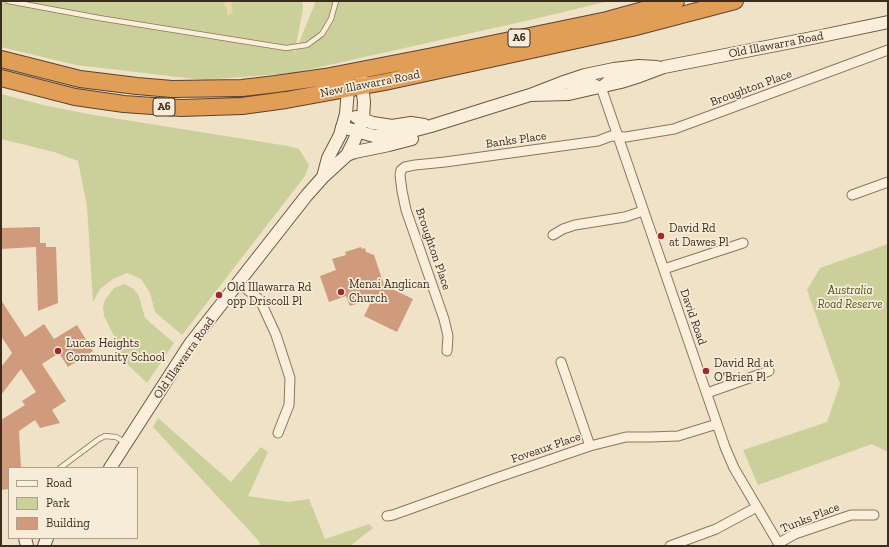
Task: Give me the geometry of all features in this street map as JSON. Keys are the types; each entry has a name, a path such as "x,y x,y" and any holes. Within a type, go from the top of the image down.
{"highway":[{"name":"New Illawarra Road","path":"1,59 80,79 137,86 172,89 249,87 353,71 607,20 676,1"},
{"name":"New Illawarra Road","path":"1,78 75,97 124,104 181,108 242,106 355,88 632,28 735,1"}],"street":[{"name":"Old Illawarra Road","path":"530,95 569,94 640,76 664,67 888,22"},
{"name":"Broughton Place","path":"619,137 674,129 888,50"},
{"name":"Old Illawarra Road","path":"342,128 374,136 401,134 530,95 585,75 639,66 664,67"},
{"path":"561,83 573,85 591,82 601,87 610,78 618,74 629,72 639,66"},
{"name":"Old Illawarra Road","path":"323,177 328,158 340,135 355,88 353,71"},
{"name":"David Road","path":"601,87 725,448 734,468 779,545"},
{"name":"Old Illawarra Road","path":"111,467 190,344 307,195 323,177 347,155 363,120 364,102 355,88"},
{"name":"Old Illawarra Road","path":"346,114 373,123 392,126 411,124 431,126"},
{"name":"Old Illawarra Road","path":"347,155 409,140 431,126"},
{"name":"Banks Place","path":"415,165 598,140 611,136 619,137"},
{"name":"Broughton Place","path":"415,165 405,167 401,170 400,175 402,191 406,210 444,319 448,336 447,351"},
{"path":"852,195 888,182"},
{"path":"553,235 563,229 575,225 625,217 643,211"},
{"path":"664,269 744,243"},
{"path":"238,282 260,300 276,335 290,378 289,405 278,433"},
{"path":"561,362 590,446"},
{"path":"707,393 769,371"},
{"name":"Foveaux Place","path":"387,516 590,446 626,437 650,438 678,436 717,424"},
{"path":"670,546 716,529 757,507"},
{"name":"Tunks Place","path":"779,545 795,534 850,515 874,516"}],"lane":[{"path":"8,1 99,18 286,48 307,45 322,34 332,19 336,1"},
{"path":"61,467 99,438 106,436 116,437 126,444"}],"green space":[{"path":"1,1 302,1 303,9 294,55 316,1 609,1 293,73 204,80 76,65 1,47"},
{"path":"1,94 43,105 88,114 288,146 299,149 309,165 305,176 182,335 155,312 150,293 141,279 127,273 113,279 100,289 93,302 87,206 78,161 54,152 1,139"},
{"name":"Australia Road Reserve","path":"888,244 888,452 872,444 758,485 743,450 827,422 840,384 807,290 820,268"},
{"path":"124,284 134,289 139,296 145,318 174,343 147,383 126,363 116,349 116,340 104,316 103,307 105,300 114,288"},
{"path":"158,418 231,482 261,447 268,452 248,496 288,502 309,499 325,539 369,524 373,528 350,546 261,546 258,540 153,427"}],"sand":[{"path":"225,1 234,1 231,4 233,12 230,15 227,15 227,9 224,5"}],"building":[{"path":"40,227 40,243 46,243 46,247 56,247 58,303 38,311 36,247 1,249 1,228"},
{"path":"361,247 362,249 365,248 366,252 374,255 384,285 413,299 397,332 364,316 373,298 350,306 346,296 329,302 320,276 336,270 332,259 346,255 345,252"},
{"path":"1,300 25,337 44,324 54,339 77,325 93,351 68,367 59,353 42,364 66,401 52,410 60,423 40,428 35,420 19,431 21,467 8,467 8,489 1,490 1,420 25,405 22,401 36,392 21,369 1,395 1,367 12,353 1,336"}],"place":[{"name":"David Rd at Dawes Pl","path":"661,236"},
{"name":"Menai Anglican Church","path":"341,292"},
{"name":"Old Illawarra Rd opp Driscoll Pl","path":"219,295"},
{"name":"Lucas Heights Community School","path":"58,351"},
{"name":"David Rd at O'Brien Pl","path":"706,371"}]}
